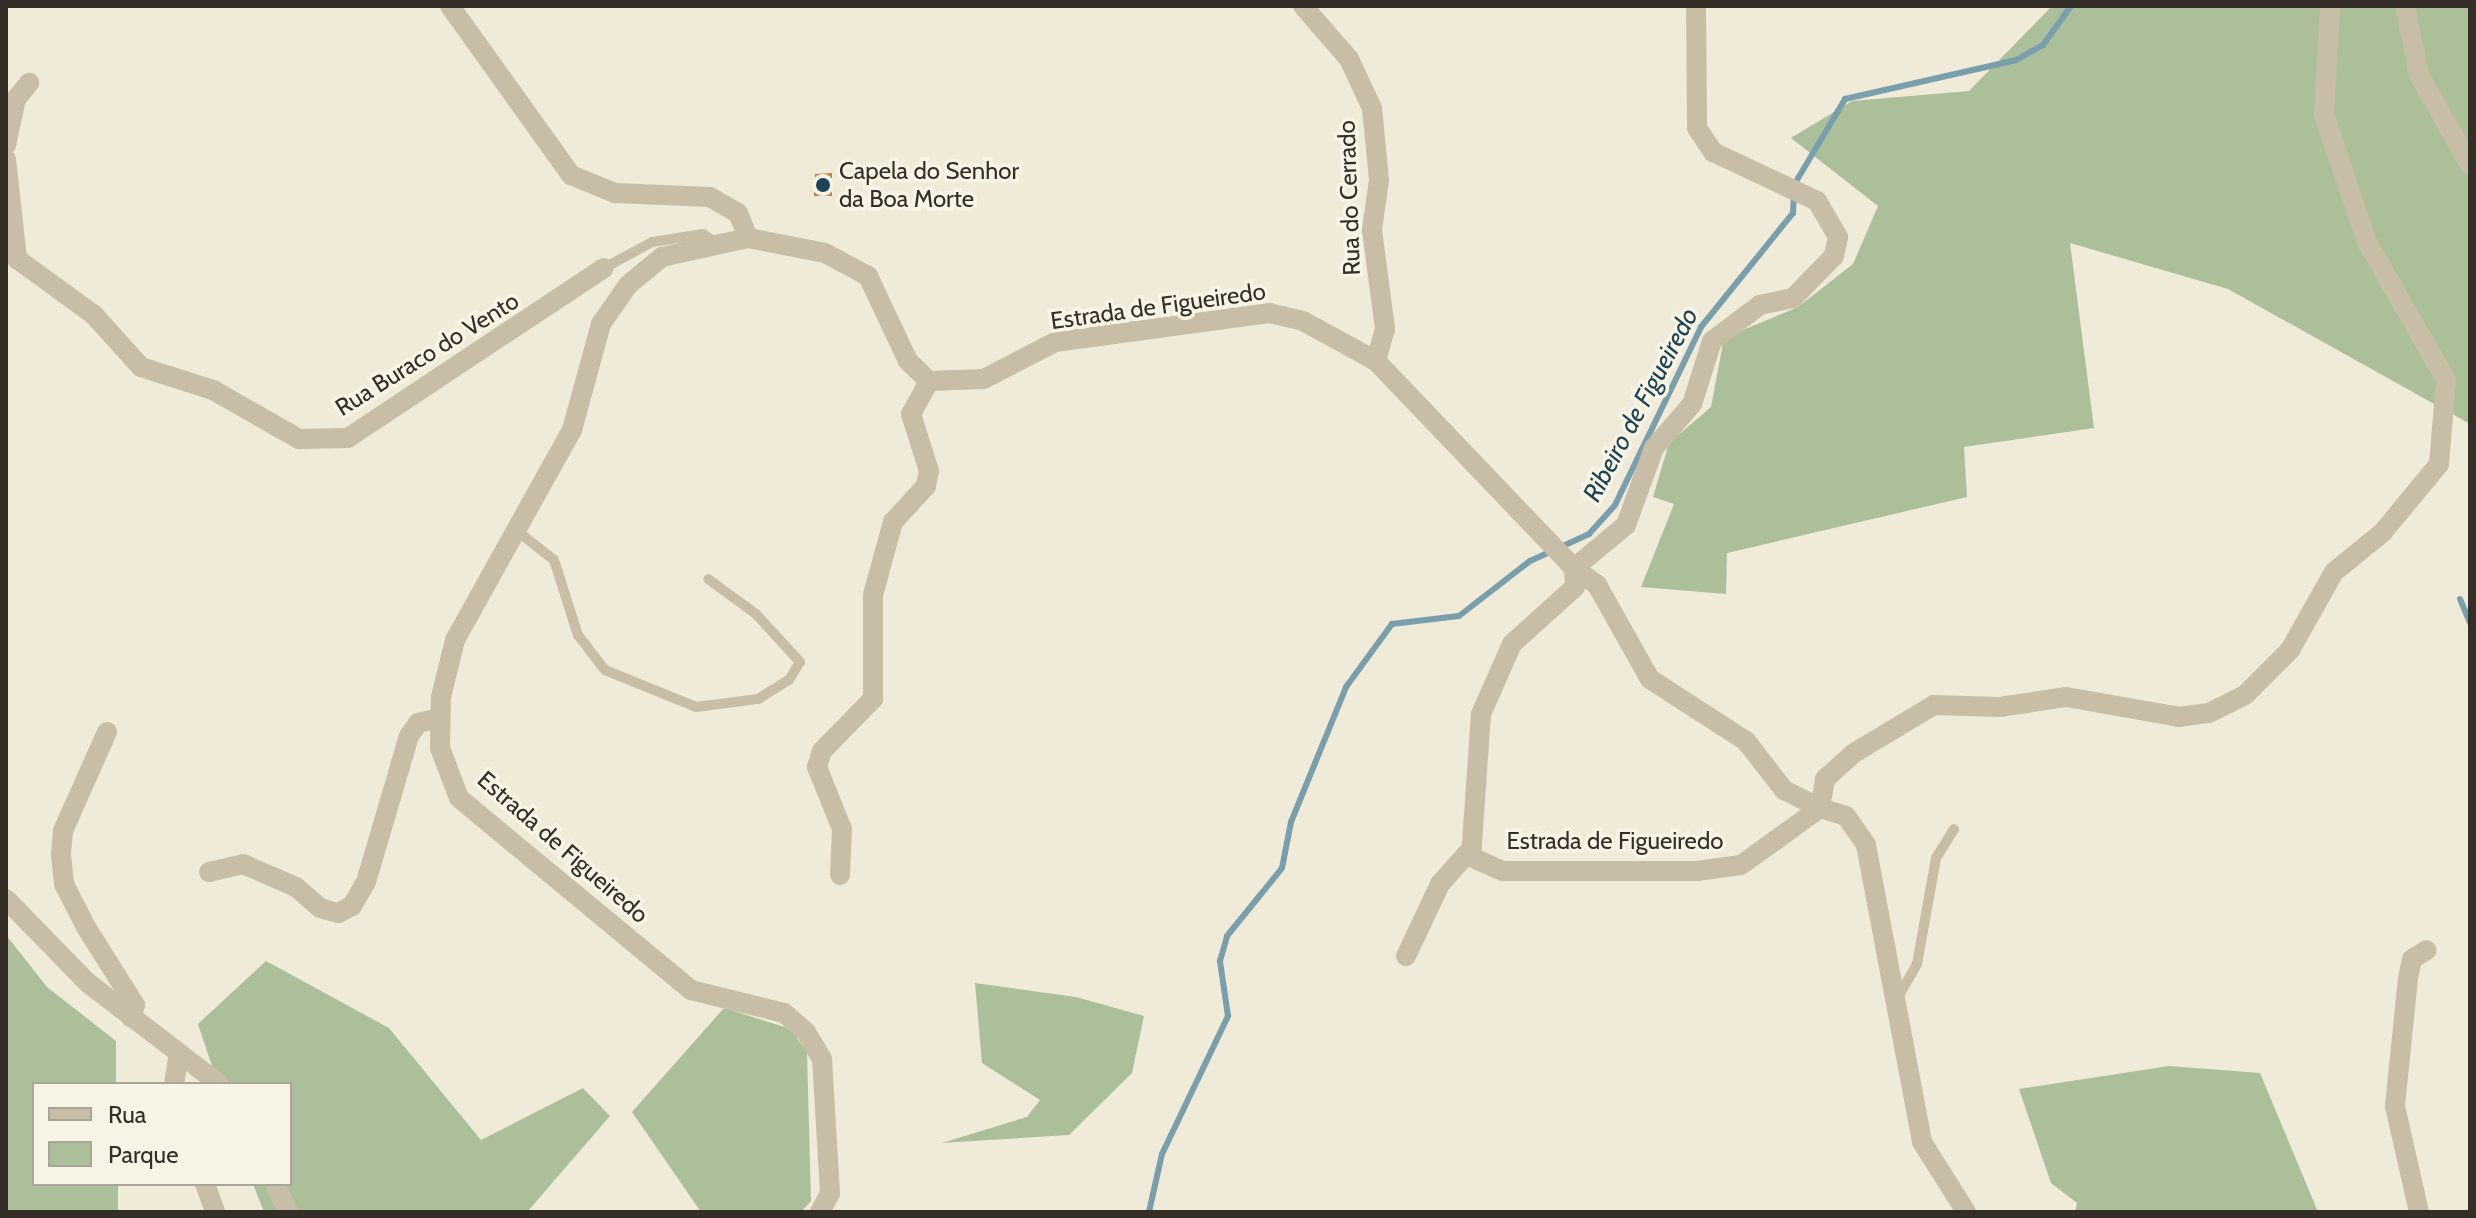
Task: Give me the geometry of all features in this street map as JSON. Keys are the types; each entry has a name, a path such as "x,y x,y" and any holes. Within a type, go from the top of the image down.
{"street":[{"path":"450,6 571,175 615,193 710,197 738,213 748,238"},
{"name":"Rua do Cerrado","path":"1303,6 1349,59 1372,108 1379,180 1372,230 1385,329 1376,361"},
{"path":"1696,6 1697,128 1713,152 1790,190 1832,219 1834,256 1793,298 1760,305 1712,341 1692,404 1654,448 1626,525 1569,562 1597,585 1650,679 1746,741 1784,790 1820,808 1846,816 1866,845 1922,1142 1966,1212"},
{"path":"1820,808 1825,779 1854,753 1934,705 2000,707 2066,697 2179,717 2209,713 2245,695 2290,650 2334,572 2383,532 2439,464 2446,380 2367,242 2324,115 2330,6"},
{"path":"2405,6 2419,75 2470,165"},
{"path":"6,145 16,99 29,83"},
{"name":"Rua Buraco do Vento","path":"6,159 17,259 94,315 141,367 213,390 299,439 348,438 604,268"},
{"name":"Estrada de Figueiredo","path":"820,1212 830,1193 822,1059 806,1032 784,1013 691,990 459,798 440,748 440,718 455,640 572,430 601,324 628,285 662,257 715,242 748,238 825,253 868,276 908,361 929,381 984,379 1055,342 1269,313 1303,321 1376,361 1569,562 1575,587 1512,644 1481,714 1471,857 1503,871 1697,871 1741,865 1820,808"},
{"path":"840,875 842,829 817,767 822,751 873,699 873,595 893,522 926,486 929,471 911,414 929,381"},
{"path":"209,872 243,864 296,887 320,908 338,913 352,906 366,882 409,736 418,723 440,718"},
{"path":"107,732 63,831 61,855 80,916 135,1005 131,1017"},
{"path":"1406,956 1440,884 1472,848"},
{"path":"6,899 131,1017 216,1082"},
{"path":"2419,1212 2395,1106 2408,978 2412,959 2427,950"},
{"path":"174,1082 179,1054"},
{"path":"206,1186 215,1212"},
{"path":"276,1186 288,1212"}],"lane":[{"name":"Rua Buraco do Vento","path":"604,268 652,242 703,234 715,242"},
{"path":"516,530 554,560 578,635 605,670 696,707 758,699 789,680 800,662 756,614 708,579"},
{"path":"1895,1000 1917,964 1936,858 1954,829"}],"green space":[{"path":"2052,6 2470,6 2470,424 2228,289 2070,243 2094,428 1964,447 1967,497 1727,553 1726,594 1641,587 1674,504 1653,497 1669,443 1711,407 1724,338 1798,307 1853,264 1878,206 1791,138 1852,101 1969,91"},
{"path":"6,935 47,987 116,1041 116,1082 32,1082 32,1186 118,1186 118,1212 6,1212"},
{"path":"266,961 389,1028 481,1140 583,1088 610,1116 527,1212 264,1212 254,1186 292,1186 292,1082 217,1082 198,1024"},
{"path":"975,983 1076,997 1144,1016 1132,1073 1069,1135 942,1143 1027,1117 1040,1100 982,1063"},
{"path":"724,1008 791,1029 807,1053 811,1201 801,1212 701,1212 632,1112"},
{"path":"2169,1066 2260,1073 2318,1212 2075,1212 2077,1203 2051,1183 2019,1089"}],"building":[{"name":"Capela do Senhor da Boa Morte","path":"832,173 832,196 814,196 815,174"}],"waterway":[{"name":"Ribeiro de Figueiredo","path":"1794,185 1845,99 2016,60 2043,45 2071,6"},
{"name":"Ribeiro de Figueiredo","path":"1149,1212 1162,1154 1228,1016 1220,961 1227,936 1282,868 1291,822 1346,687 1392,624 1459,616 1530,561 1589,534 1615,505 1701,327 1793,213 1794,196"},
{"path":"2460,599 2470,622"}],"place":[{"name":"Capela do Senhor da Boa Morte","path":"823,185"}]}
